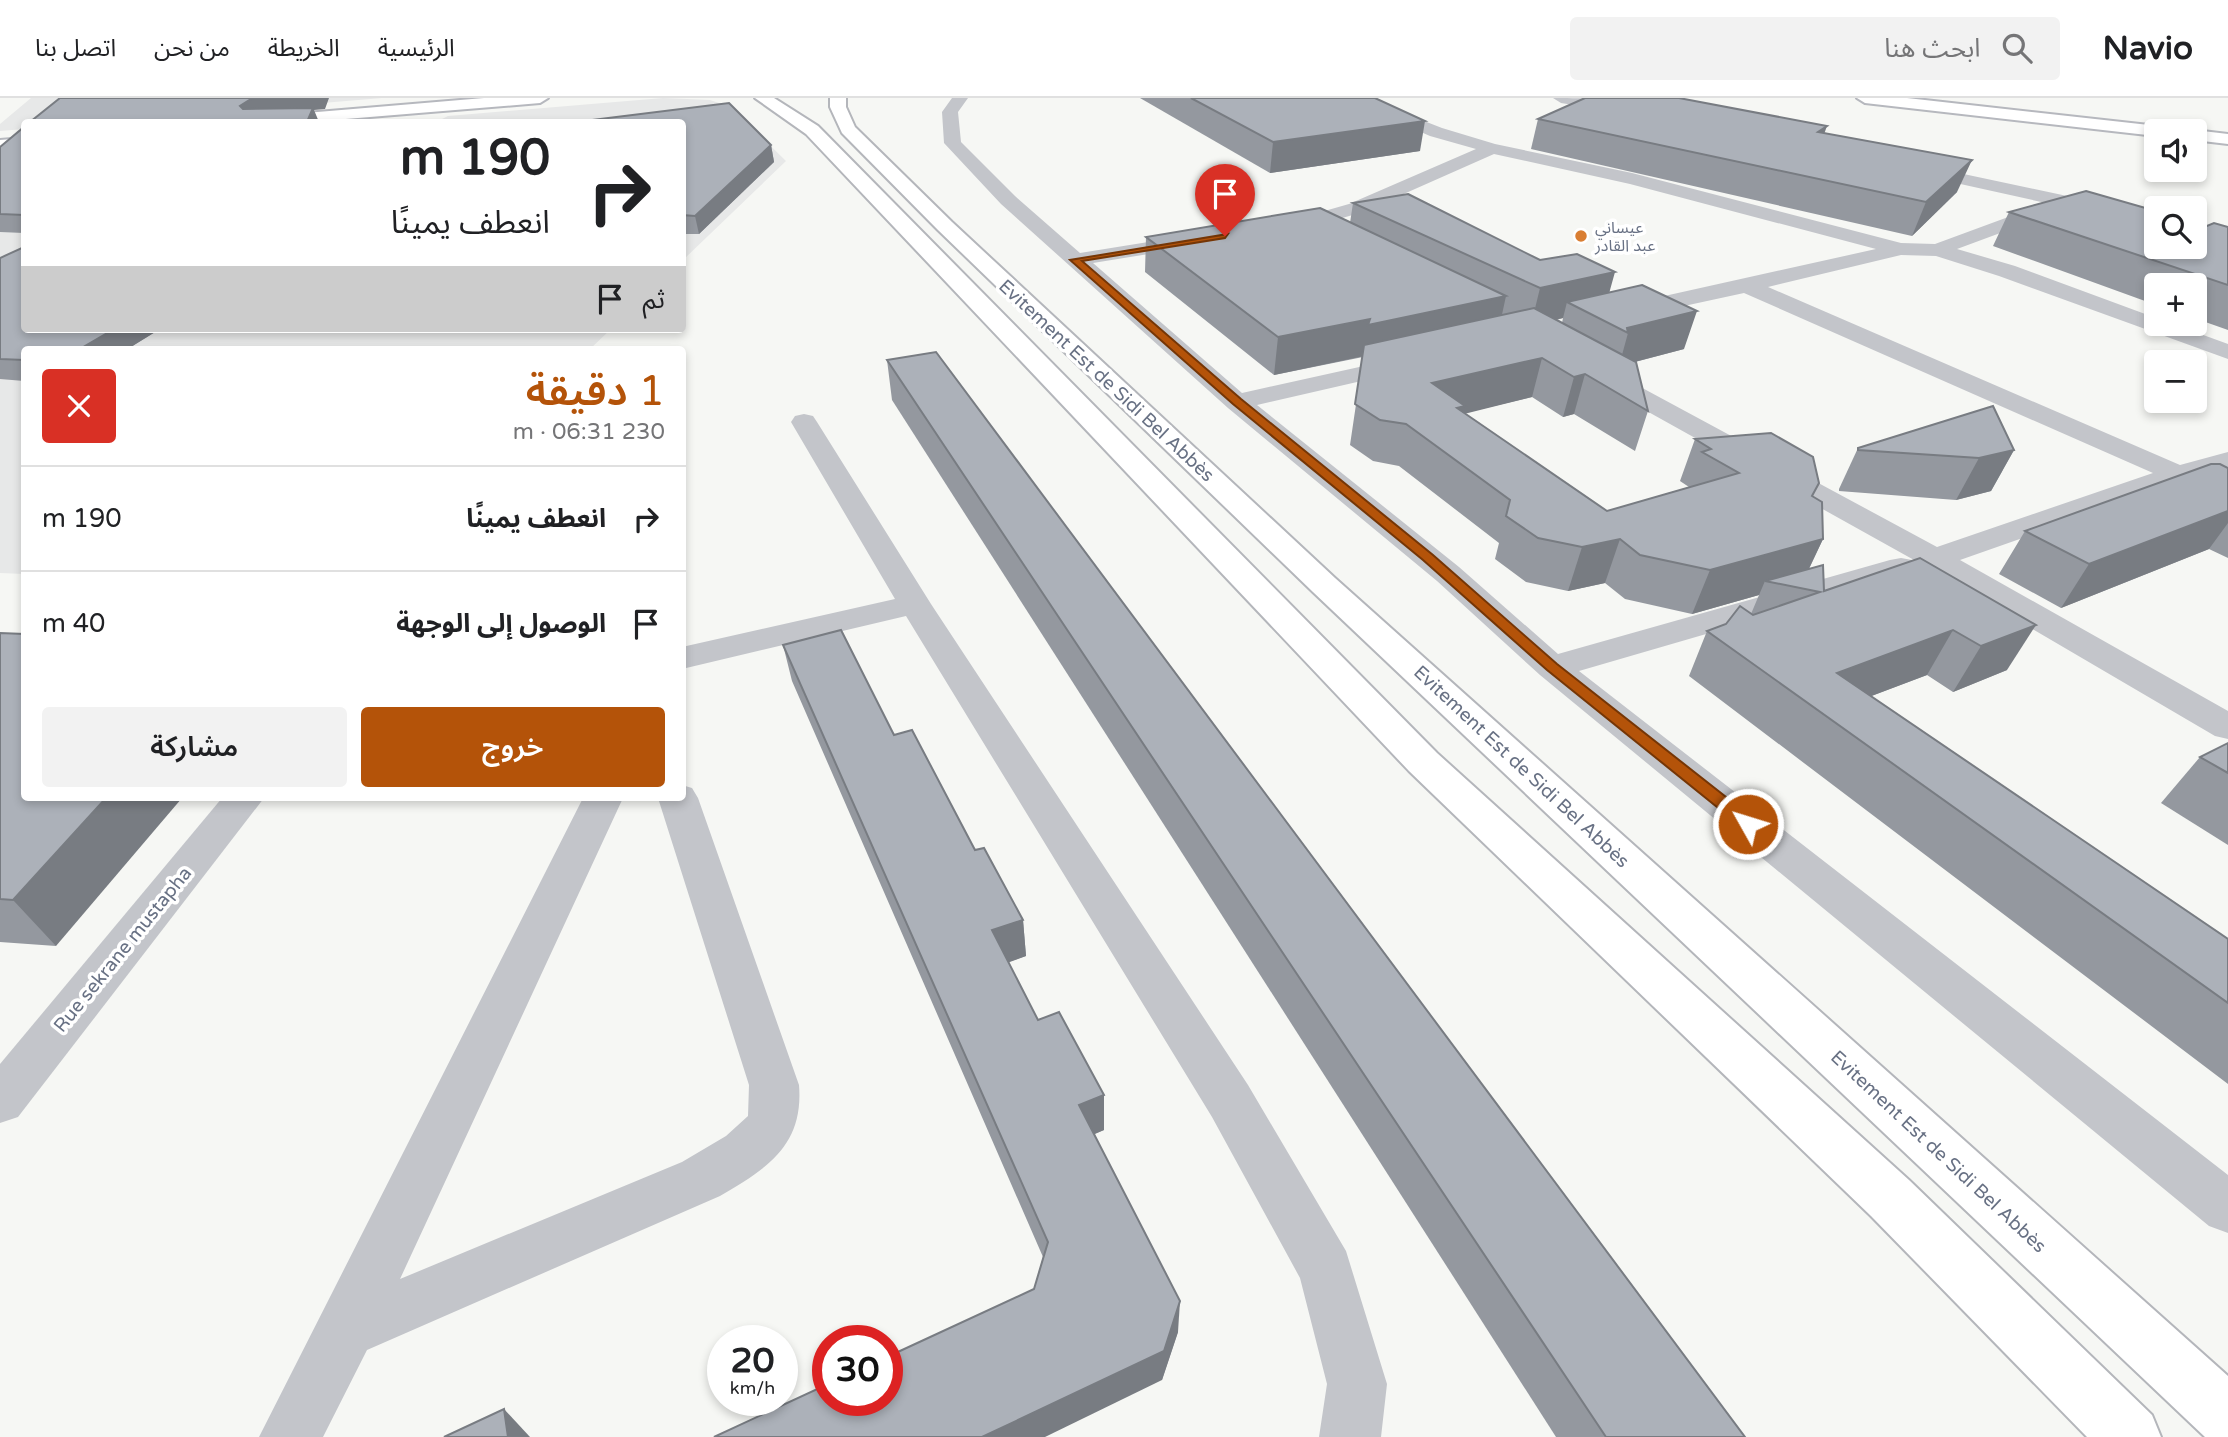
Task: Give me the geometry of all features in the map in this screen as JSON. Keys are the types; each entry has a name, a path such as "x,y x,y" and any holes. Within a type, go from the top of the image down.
{"main road":[{"path":"293,119 540,98"},
{"name":"Evitement Est de Sidi Bel Abbès","path":"762,98 812,130 1423,762 1890,1198 2130,1437"},
{"name":"Evitement Est de Sidi Bel Abbès","path":"838,98 838,107 848,128 1055,331 2228,1418"},
{"path":"1865,98 2144,129"},
{"path":"2207,137 2228,139"},
{"path":"0,145 21,143"}],"street":[{"path":"960,98 950,112 953,143 1008,200 1237,402 1418,549 1552,667 2228,1208"},
{"path":"1351,98 1436,132 1492,148 1632,179 1901,249 1937,250 2020,275 2228,352"},
{"path":"1561,98 1652,113"},
{"path":"1274,228 1300,224 1356,208 1492,148"},
{"path":"1901,165 2144,218"},
{"path":"1937,250 2066,202"},
{"path":"1300,224 1336,242"},
{"path":"1075,260 1221,236"},
{"path":"1601,318 1901,249"},
{"path":"1746,286 2228,496"},
{"path":"1237,402 1436,357"},
{"path":"1578,363 1934,558 2228,727"},
{"path":"804,422 915,604 1230,1101 1326,1270 1357,1384 1350,1437"},
{"path":"1552,667 1934,558 2179,474 2228,460"},
{"path":"686,658 915,604"},
{"name":"Rue sekrane mustapha","path":"0,1101 242,801"},
{"path":"290,1437 347,1330 602,801"},
{"path":"347,1330 701,1179 746,1153 766,1136 777,1102 774,1084 679,801"}],"shaded area":[{"path":"31,98 382,98 134,119 21,119 21,129 0,131 0,124"},
{"path":"663,98 710,100 731,107 786,161 686,257 686,119 442,119 448,116"},
{"path":"21,152 21,333 607,333 593,346 21,346 21,574 0,573 0,153"}],"building":[{"path":"60,98 259,98 251,99 240,106 243,109 313,108 308,119 34,119"},
{"path":"1191,98 1375,98 1425,121 1273,142"},
{"path":"1585,98 1679,98 1827,126 1818,132 1972,160 1926,202 1538,119"},
{"path":"729,103 771,145 695,216 686,215 686,119 600,119"},
{"path":"21,130 21,215 0,214 0,147"},
{"path":"2086,191 2144,208 2144,257 2009,212"},
{"path":"1408,194 1540,260 1577,254 1615,272 1540,288 1353,203"},
{"path":"1320,208 1506,296 1368,325 1370,319 1278,337 1146,237"},
{"path":"2214,223 2228,227 2228,285 2207,278 2207,273 2192,273 2150,259 2207,259 2207,226"},
{"path":"21,248 21,333 107,333 85,346 21,346 21,360 0,359 0,258"},
{"path":"1642,285 1697,311 1627,328 1628,333 1567,302"},
{"path":"1534,308 1636,362 1648,411 1585,374 1574,377 1542,358 1432,383 1465,406 1457,408 1607,511 1739,473 1702,452 1711,449 1695,439 1771,433 1813,457 1819,483 1812,496 1822,502 1823,539 1710,570 1640,555 1620,539 1582,547 1538,538 1506,516 1510,500 1406,424 1380,420 1355,404 1364,345"},
{"path":"936,352 1745,1437 1606,1437 887,360"},
{"path":"1993,406 2014,450 1979,458 1858,450 1858,448"},
{"path":"2211,464 2228,468 2228,511 2089,564 2025,531"},
{"path":"1920,558 2036,625 1981,646 1953,630 1837,673 2228,939 2228,1003 1707,631 1726,624 1740,606 1753,615 1820,592 1765,581 1823,565 1824,591"},
{"path":"841,630 894,735 912,730 975,850 984,848 1023,920 992,930 1038,1020 1059,1012 1104,1095 1079,1105 1180,1301 1164,1351 982,1437 714,1437 759,1416 798,1416 798,1398 812,1391 812,1416 903,1416 903,1350 1034,1289 1048,1242 783,645"},
{"path":"0,633 21,634 21,801 103,801 13,900 0,899"},
{"path":"2228,743 2228,773 2200,757"},
{"path":"504,1409 508,1437 444,1437"}],"place":[{"name":"عيساني عبد القادر","path":"1581,236"}],"route":[{"path":"1225,236 1075,260 1237,402 1388,524 1552,667 1748,824"}]}
